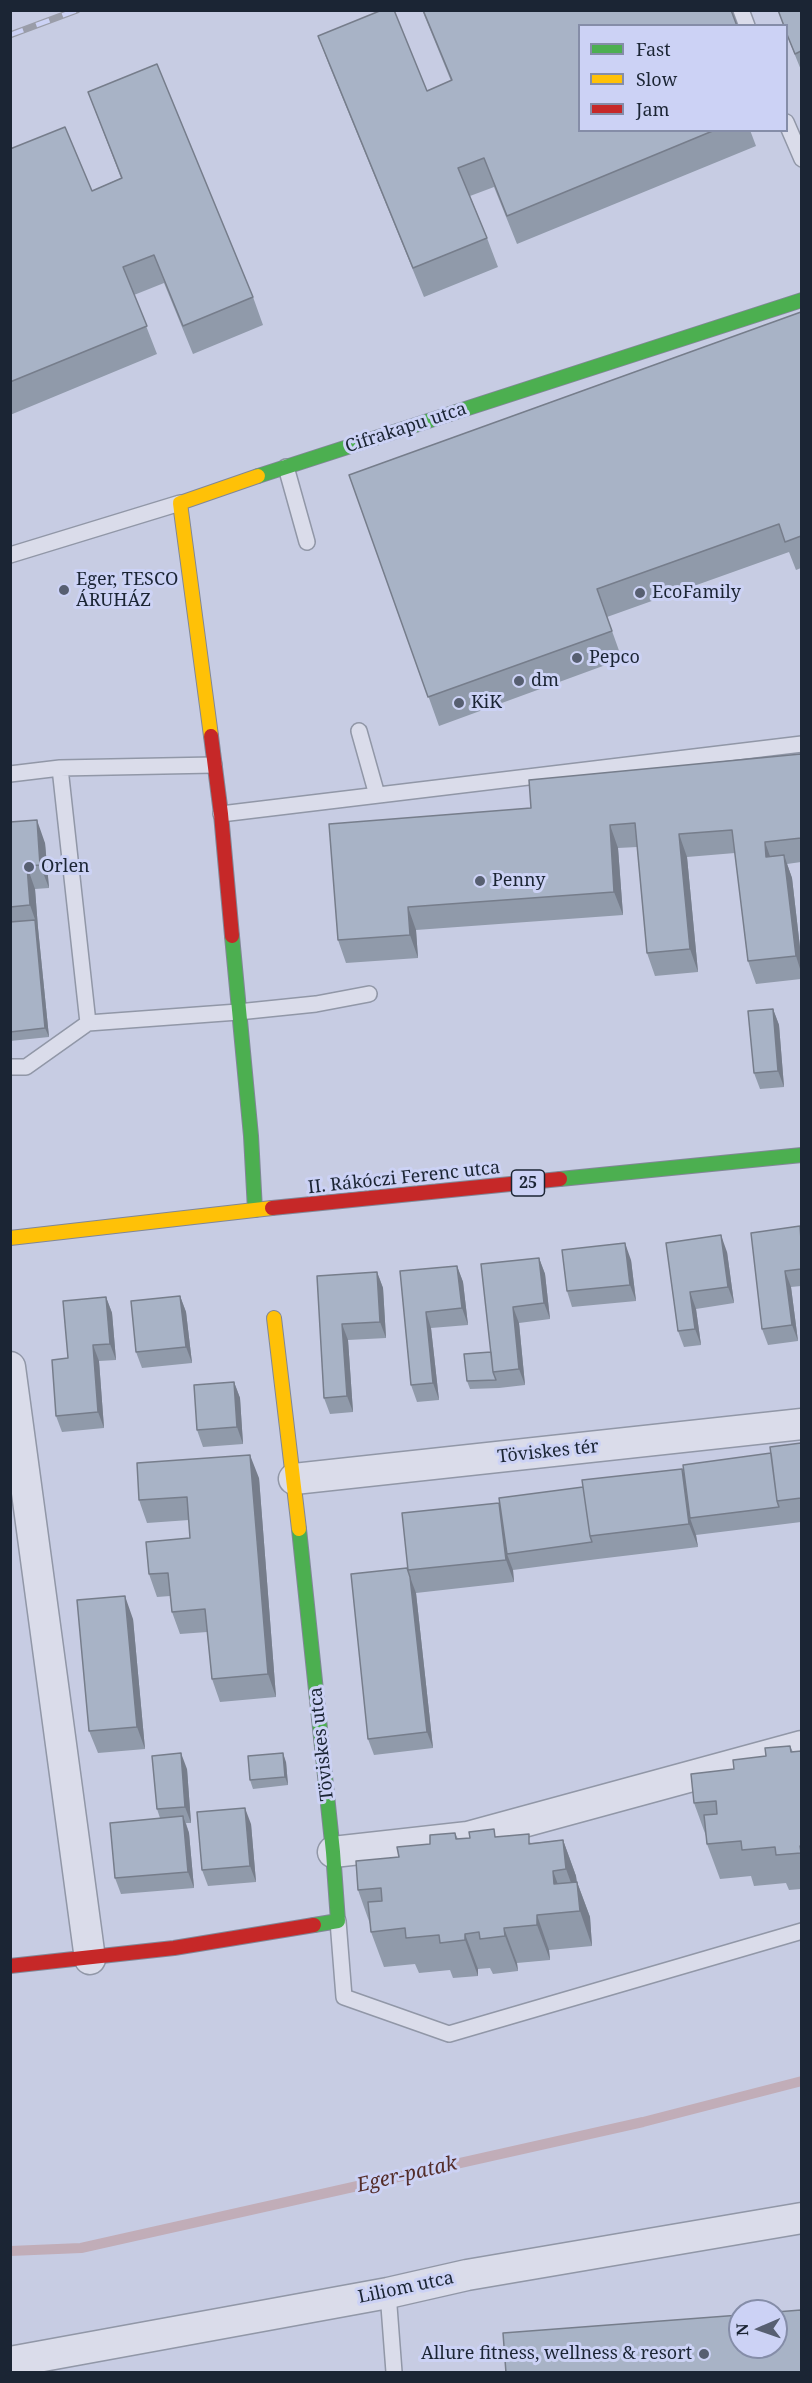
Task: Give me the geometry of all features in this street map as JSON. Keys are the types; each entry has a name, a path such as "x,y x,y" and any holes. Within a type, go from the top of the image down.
{"street":[{"name":"Cifrakapu utca","path":"180,503 801,300"},
{"path":"180,503 220,814 251,1136 255,1210"},
{"name":"II. Rákóczi Ferenc utca","path":"10,1238 255,1210 801,1155"},
{"name":"Töviskes utca","path":"274,1318 294,1479 333,1852 338,1921"},
{"path":"10,1367 90,1959"},
{"name":"Töviskes tér","path":"294,1479 801,1424"},
{"path":"333,1852 468,1837 801,1746"},
{"path":"10,1966 90,1959 263,1936 338,1921"},
{"name":"Liliom utca","path":"10,2362 388,2293 467,2275 801,2218"}],"lane":[{"path":"788,127 801,159"},
{"path":"286,467 307,542"},
{"name":"Cifrakapu utca","path":"10,555 180,503"},
{"path":"359,731 376,795"},
{"path":"220,814 801,744"},
{"path":"10,774 60,768 214,765"},
{"path":"60,768 88,1023"},
{"path":"10,1067 26,1068 88,1023 316,1004 369,994"},
{"path":"338,1921 344,1997 449,2034 801,1931"},
{"path":"388,2293 394,2373"}],"building":[{"path":"382,10 394,10 427,91 452,80 423,10 731,10 736,24 578,24 578,132 710,132 507,216 484,158 458,168 487,238 413,268 318,36"},
{"path":"778,10 801,10 801,51 795,54 788,37 788,24 783,24"},
{"path":"157,64 253,297 183,326 154,255 123,267 147,326 10,382 10,149 65,127 92,191 122,178 88,92"},
{"path":"801,312 801,536 785,542 779,524 597,589 612,631 428,697 349,475"},
{"path":"801,754 801,838 765,842 766,857 784,855 796,956 748,961 732,830 679,834 690,949 647,953 635,823 610,825 614,892 408,907 410,935 338,940 329,824 531,808 529,780"},
{"path":"37,820 40,865 27,866 30,905 10,907 10,822"},
{"path":"35,920 45,1028 10,1032 10,922"},
{"path":"773,1009 778,1071 754,1073 748,1011"},
{"path":"800,1226 801,1269 785,1271 792,1325 762,1329 751,1233"},
{"path":"721,1235 728,1287 690,1292 695,1329 678,1331 666,1243"},
{"path":"625,1243 630,1285 567,1291 562,1250"},
{"path":"539,1258 544,1303 513,1307 519,1369 493,1372 481,1264"},
{"path":"457,1266 462,1308 426,1312 433,1383 411,1385 400,1271"},
{"path":"377,1272 380,1322 342,1324 347,1396 324,1398 317,1276"},
{"path":"180,1296 186,1347 136,1352 131,1301"},
{"path":"106,1297 110,1344 93,1345 98,1412 56,1416 52,1360 68,1358 63,1301"},
{"path":"491,1352 496,1380 467,1381 464,1354"},
{"path":"234,1382 237,1427 197,1430 194,1385"},
{"path":"801,1443 801,1498 777,1501 770,1447"},
{"path":"771,1453 779,1507 690,1518 683,1465"},
{"path":"250,1455 268,1674 212,1679 205,1609 172,1612 168,1573 149,1574 146,1542 190,1538 187,1497 139,1500 137,1463"},
{"path":"682,1469 689,1524 590,1536 582,1480"},
{"path":"583,1487 592,1542 507,1554 499,1498"},
{"path":"499,1503 506,1560 408,1570 402,1513"},
{"path":"407,1568 410,1577 427,1732 368,1739 351,1574"},
{"path":"125,1596 137,1727 89,1731 77,1600"},
{"path":"790,1746 791,1752 801,1751 801,1853 776,1855 775,1847 742,1850 741,1841 707,1844 704,1815 717,1814 716,1801 694,1803 691,1774 734,1769 733,1760 766,1756 765,1748"},
{"path":"181,1753 185,1807 157,1809 152,1756"},
{"path":"283,1753 285,1777 250,1780 248,1756"},
{"path":"245,1808 250,1866 202,1870 197,1812"},
{"path":"183,1816 188,1872 115,1878 110,1823"},
{"path":"494,1829 495,1837 529,1834 529,1844 563,1840 566,1869 553,1871 554,1884 577,1882 580,1911 537,1915 537,1925 504,1928 505,1936 480,1939 479,1932 465,1934 465,1940 440,1943 439,1935 406,1938 405,1928 371,1932 368,1902 382,1901 381,1888 358,1890 356,1861 399,1857 397,1847 430,1844 430,1835 455,1833 456,1839 470,1838 469,1832"},
{"path":"801,2310 801,2373 506,2373 503,2333 728,2316 728,2359 788,2359 788,2311"}],"waterway":[{"name":"Eger-patak","path":"10,2251 81,2248 643,2122 802,2081"}],"railway":[{"path":"10,35 77,10"}],"traffic: fast":[{"path":"258,476 802,300"},
{"path":"232,936 251,1136 255,1210"},
{"path":"560,1179 802,1155"},
{"path":"299,1529 333,1852 338,1921 314,1925"}],"traffic: slow":[{"path":"211,736 180,503 258,476"},
{"path":"10,1238 272,1208"},
{"path":"274,1318 299,1529"}],"traffic: jam":[{"path":"211,736 221,814 232,936"},
{"path":"272,1208 560,1179"},
{"path":"10,1966 174,1948 314,1925"}],"place":[{"name":"Eger, TESCO ÁRUHÁZ","path":"64,590"},
{"name":"EcoFamily","path":"640,593"},
{"name":"Pepco","path":"577,658"},
{"name":"dm","path":"519,681"},
{"name":"KiK","path":"459,703"},
{"name":"Orlen","path":"29,867"},
{"name":"Penny","path":"480,881"},
{"name":"Allure fitness, wellness & resort","path":"704,2354"}]}
